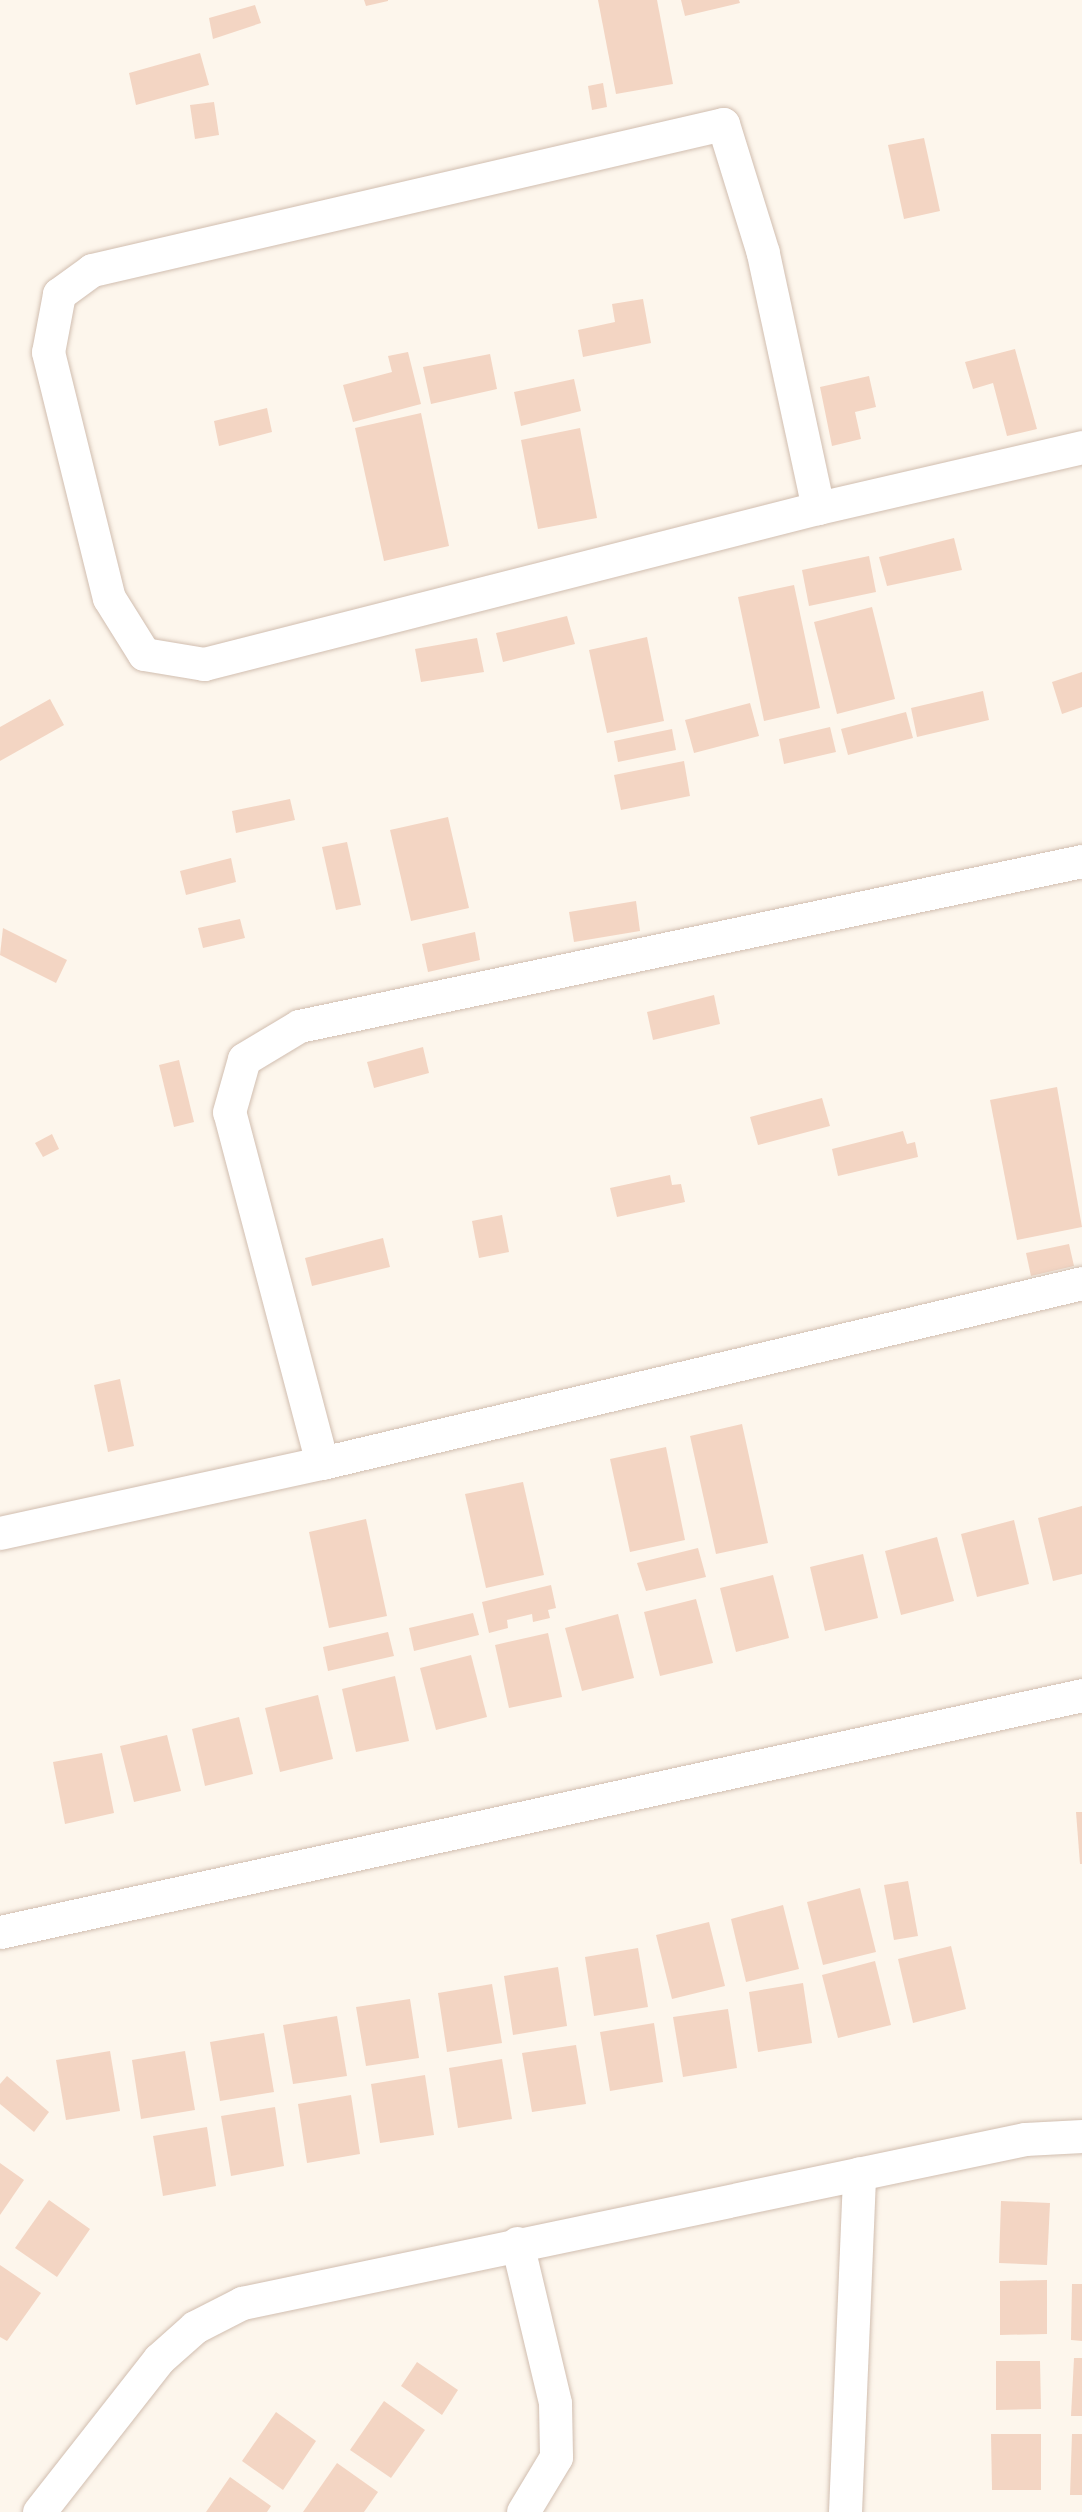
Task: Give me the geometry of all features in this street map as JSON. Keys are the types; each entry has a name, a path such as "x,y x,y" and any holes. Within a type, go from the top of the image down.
{"street":[{"path":"818,508 763,254 723,124 92,270 59,294 48,352 109,598 144,654 204,664 818,508 1082,447"},
{"path":"322,1463 229,1112 244,1059 299,1026 1082,861"},
{"path":"0,1533 322,1463 1082,1283"},
{"path":"0,1932 1082,1695"},
{"path":"39,2512 159,2359 195,2327 242,2303 1025,2139 1082,2136"},
{"path":"845,2512 859,2174"},
{"path":"517,2244 555,2403 556,2457 523,2512"}],"building":[{"path":"364,0 388,0 388,1 366,6"},
{"path":"598,0 657,0 673,84 616,94"},
{"path":"681,0 739,0 740,3 685,16"},
{"path":"255,5 261,23 213,39 209,18"},
{"path":"200,53 209,85 136,105 129,73"},
{"path":"603,83 607,107 592,110 588,86"},
{"path":"214,102 219,135 195,139 190,105"},
{"path":"924,138 940,211 904,219 888,145"},
{"path":"643,299 651,343 583,357 578,330 615,322 612,304"},
{"path":"1015,349 1037,429 1007,436 993,383 973,389 965,362"},
{"path":"408,352 421,404 353,422 343,385 392,372 388,356"},
{"path":"490,354 497,389 431,404 423,367"},
{"path":"869,376 876,407 855,412 861,439 832,446 820,387"},
{"path":"574,379 581,411 521,426 514,392"},
{"path":"267,408 272,432 219,446 214,421"},
{"path":"421,413 449,546 384,561 355,428"},
{"path":"580,428 597,518 538,529 521,440"},
{"path":"954,538 962,570 887,586 879,557"},
{"path":"869,556 876,592 809,606 802,570"},
{"path":"794,585 820,708 764,721 738,597"},
{"path":"872,607 895,699 837,714 814,622"},
{"path":"567,616 575,644 503,662 496,633"},
{"path":"647,637 664,721 607,733 589,650"},
{"path":"477,638 484,672 421,682 415,649"},
{"path":"1082,672 1082,707 1062,714 1052,682"},
{"path":"983,691 989,720 917,737 911,708"},
{"path":"50,699 64,725 0,761 0,727"},
{"path":"750,703 759,736 694,753 685,720"},
{"path":"906,712 913,738 848,755 841,729"},
{"path":"830,727 836,752 784,764 779,739"},
{"path":"672,729 676,750 618,762 614,741"},
{"path":"684,761 690,796 621,810 614,775"},
{"path":"290,799 295,820 236,833 232,811"},
{"path":"448,817 469,908 411,921 390,830"},
{"path":"347,842 361,905 336,910 322,847"},
{"path":"231,858 236,882 186,895 180,871"},
{"path":"636,901 640,931 574,942 569,912"},
{"path":"240,919 245,938 203,948 198,928"},
{"path":"3,928 67,960 56,983 0,955"},
{"path":"475,932 480,960 428,972 422,944"},
{"path":"714,995 720,1024 653,1040 647,1012"},
{"path":"423,1047 429,1073 374,1088 367,1062"},
{"path":"179,1060 194,1122 174,1127 159,1065"},
{"path":"1057,1087 1082,1227 1017,1240 990,1100"},
{"path":"822,1098 830,1126 758,1145 750,1117"},
{"path":"903,1131 907,1144 915,1142 918,1157 838,1176 832,1149"},
{"path":"52,1134 59,1149 43,1157 35,1143"},
{"path":"670,1175 672,1185 681,1184 685,1202 617,1217 610,1188"},
{"path":"502,1215 509,1252 479,1258 472,1221"},
{"path":"383,1238 390,1267 312,1286 305,1258"},
{"path":"1069,1244 1074,1266 1031,1276 1026,1253"},
{"path":"120,1379 134,1446 108,1452 94,1385"},
{"path":"742,1424 768,1543 716,1554 690,1436"},
{"path":"666,1447 685,1540 630,1552 610,1459"},
{"path":"523,1482 544,1575 486,1588 465,1494"},
{"path":"1082,1506 1082,1574 1053,1581 1038,1518"},
{"path":"366,1519 387,1616 329,1628 309,1532"},
{"path":"1014,1520 1029,1584 977,1597 961,1534"},
{"path":"937,1537 954,1601 901,1615 885,1551"},
{"path":"698,1548 706,1577 646,1591 637,1563"},
{"path":"863,1554 878,1618 825,1631 810,1567"},
{"path":"773,1575 789,1638 736,1652 720,1588"},
{"path":"551,1585 556,1608 548,1610 550,1618 533,1622 532,1614 507,1620 508,1628 489,1633 482,1602"},
{"path":"696,1599 713,1663 660,1676 644,1612"},
{"path":"473,1613 479,1635 414,1651 409,1628"},
{"path":"618,1614 634,1678 582,1691 565,1628"},
{"path":"388,1632 394,1656 328,1671 323,1647"},
{"path":"548,1633 562,1697 509,1708 495,1645"},
{"path":"471,1655 487,1717 436,1730 420,1668"},
{"path":"395,1676 409,1741 356,1752 342,1689"},
{"path":"318,1695 333,1759 280,1772 265,1708"},
{"path":"239,1717 253,1774 205,1786 192,1729"},
{"path":"167,1735 181,1791 134,1802 120,1746"},
{"path":"102,1753 114,1813 65,1824 53,1762"},
{"path":"1076,1812 1082,1812 1082,1864 1080,1864"},
{"path":"908,1881 918,1936 894,1940 884,1885"},
{"path":"860,1888 876,1952 823,1965 807,1902"},
{"path":"783,1905 799,1969 746,1982 731,1919"},
{"path":"709,1922 725,1986 672,1999 656,1935"},
{"path":"951,1946 966,2009 913,2023 898,1959"},
{"path":"638,1948 648,2007 594,2016 585,1957"},
{"path":"875,1961 891,2025 838,2038 822,1975"},
{"path":"558,1967 567,2026 513,2035 504,1976"},
{"path":"803,1983 812,2043 758,2052 749,1992"},
{"path":"492,1984 502,2043 447,2052 438,1993"},
{"path":"410,1999 419,2058 366,2066 356,2007"},
{"path":"728,2009 737,2068 683,2077 673,2017"},
{"path":"337,2016 347,2076 293,2084 283,2025"},
{"path":"654,2023 663,2082 610,2091 600,2032"},
{"path":"264,2033 274,2092 220,2101 210,2042"},
{"path":"576,2045 586,2104 532,2112 522,2053"},
{"path":"110,2051 120,2111 66,2120 56,2060"},
{"path":"185,2051 195,2110 141,2119 132,2060"},
{"path":"502,2059 512,2119 458,2128 449,2068"},
{"path":"425,2075 434,2135 380,2143 371,2084"},
{"path":"7,2076 49,2112 34,2132 0,2104 0,2084"},
{"path":"351,2095 360,2154 307,2163 298,2104"},
{"path":"275,2107 284,2166 231,2176 221,2116"},
{"path":"207,2127 216,2186 163,2196 153,2136"},
{"path":"0,2163 24,2180 0,2215"},
{"path":"49,2200 90,2229 57,2277 15,2248"},
{"path":"1001,2201 1050,2203 1047,2265 999,2263"},
{"path":"0,2265 41,2293 7,2341 0,2337"},
{"path":"1047,2280 1047,2334 1000,2335 1000,2281"},
{"path":"1072,2284 1082,2284 1082,2341 1071,2340"},
{"path":"1074,2358 1082,2358 1082,2416 1071,2416"},
{"path":"996,2361 1040,2361 1041,2409 996,2410"},
{"path":"417,2362 458,2390 442,2415 401,2386"},
{"path":"384,2401 425,2430 391,2478 350,2450"},
{"path":"276,2412 316,2441 283,2490 242,2461"},
{"path":"991,2434 1041,2434 1041,2490 992,2490"},
{"path":"1072,2434 1082,2434 1082,2495 1070,2495"},
{"path":"337,2463 378,2492 364,2512 303,2512"},
{"path":"230,2477 271,2506 267,2512 206,2512"}]}
